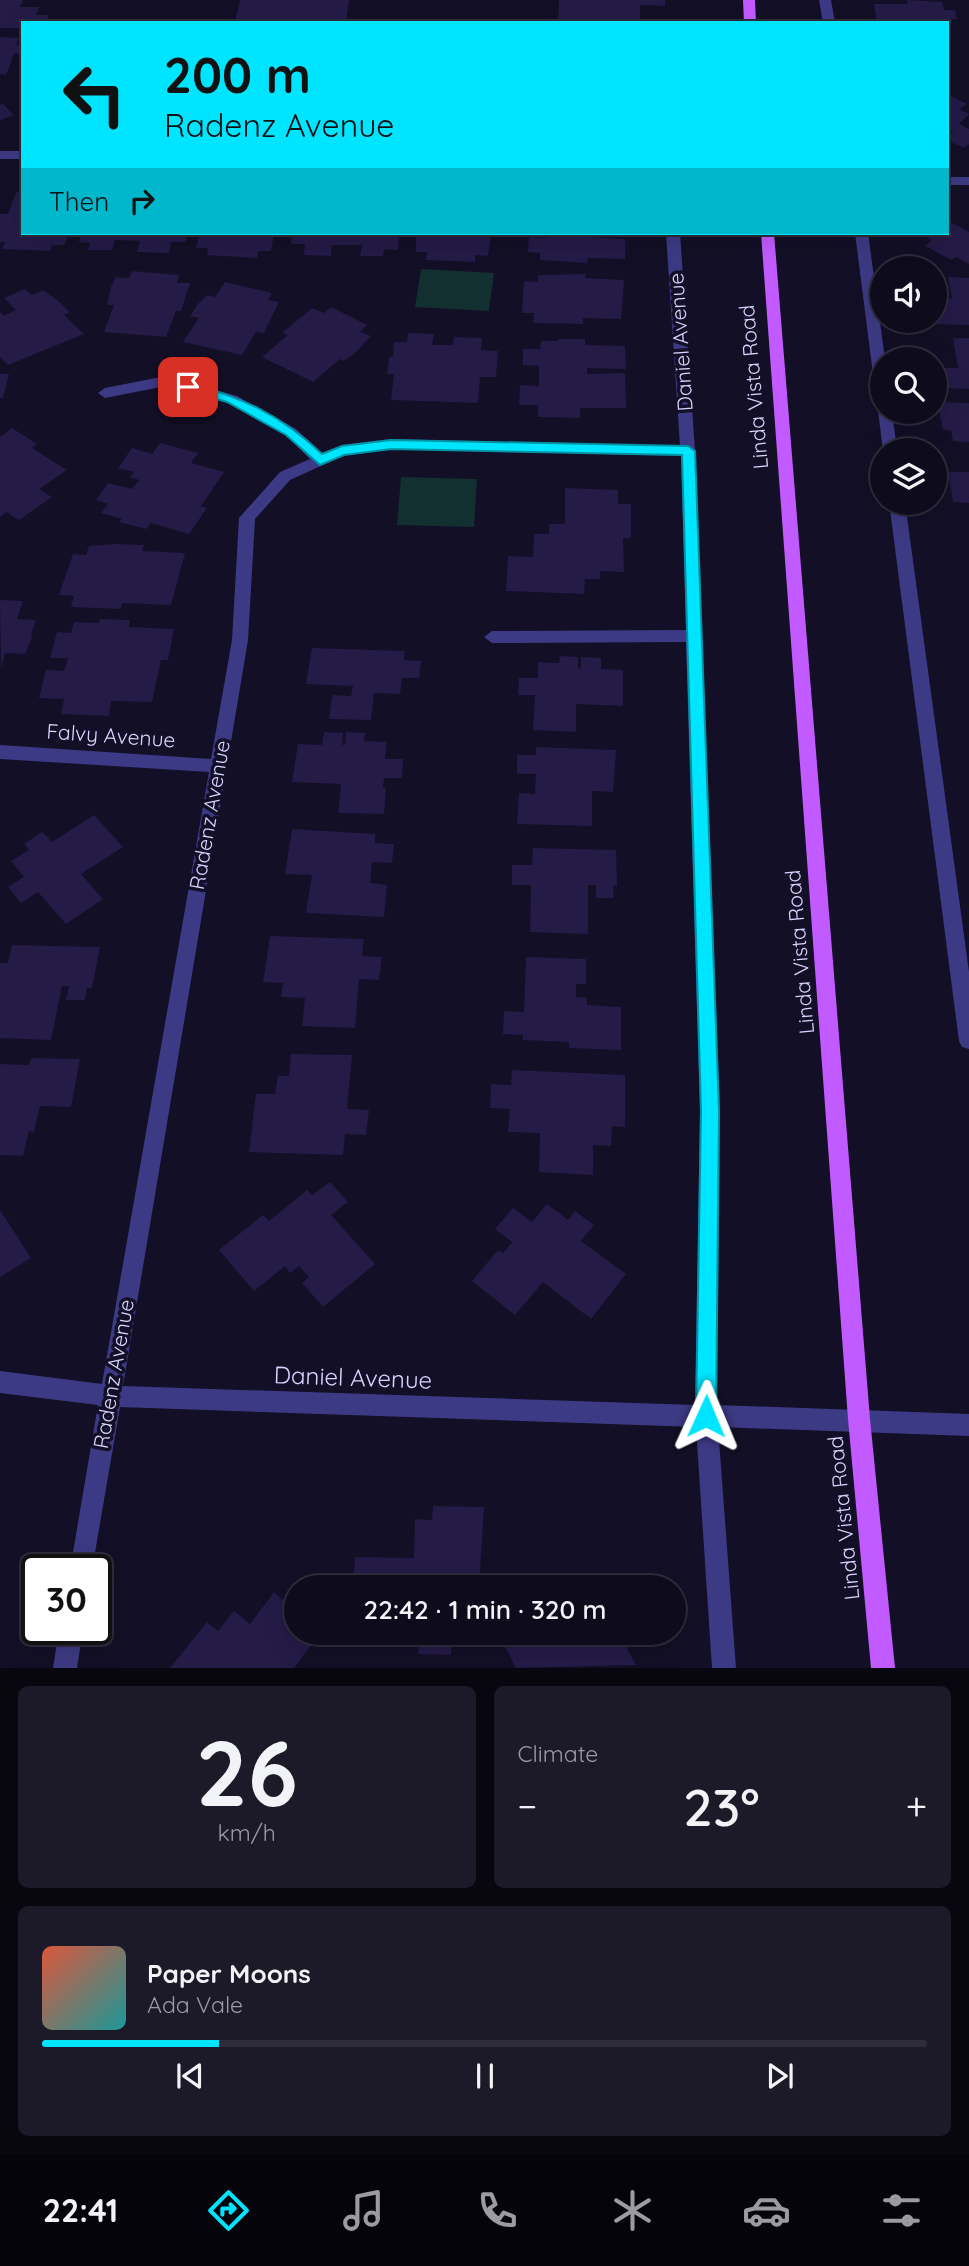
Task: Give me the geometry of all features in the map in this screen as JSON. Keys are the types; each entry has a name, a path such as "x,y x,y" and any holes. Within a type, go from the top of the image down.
{"main road":[{"path":"748,0 750,21"},
{"name":"Linda Vista Road","path":"767,235 859,1419 883,1668"}],"street":[{"path":"825,0 829,21"},
{"path":"0,155 21,155"},
{"path":"949,181 969,181"},
{"name":"Daniel Avenue","path":"673,235 688,451 710,1111 706,1416 724,1668"},
{"path":"861,235 876,347"},
{"path":"105,393 166,382 232,399 291,432 320,460"},
{"name":"Radenz Avenue","path":"84,1554 240,640 247,518 285,477 342,450 391,444 688,451"},
{"path":"899,515 969,1041"},
{"path":"492,637 694,636"},
{"name":"Falvy Avenue","path":"0,752 219,766"},
{"name":"Daniel Avenue","path":"0,1382 110,1396 859,1419 969,1426"},
{"path":"65,1668 69,1645"}],"green space":[{"path":"421,269 494,273 489,311 415,307"},
{"path":"401,477 477,479 474,527 397,525"}],"building":[{"path":"0,0 23,0 20,7 39,7 36,15 49,15 47,21 21,21 21,28 0,28"},
{"path":"240,0 349,0 346,21 235,21"},
{"path":"559,0 665,0 665,6 640,5 640,21 558,21"},
{"path":"907,0 942,2 944,10 955,10 957,19 877,21 874,4 908,4"},
{"path":"0,37 19,38 16,45 21,45 21,54 14,54 6,75 0,74"},
{"path":"949,95 967,104 959,109 969,114 959,124 969,129 969,144 964,148 949,141 953,132 949,130"},
{"path":"3,104 14,115 0,120 0,105"},
{"path":"16,192 21,193 21,235 69,235 64,245 52,245 50,251 2,249 5,242 0,242 0,214 8,214"},
{"path":"949,221 969,232 969,264 956,257 952,260 925,246 932,240 922,235 949,235"},
{"path":"81,235 187,235 185,242 171,242 169,253 137,252 140,241 115,240 112,250 88,250 90,243 79,242"},
{"path":"199,235 274,235 271,251 258,251 257,258 207,255 208,248 196,248"},
{"path":"292,235 402,235 399,236 398,250 384,249 383,256 360,256 362,245 332,245 331,256 304,255 305,244 291,244"},
{"path":"416,235 491,235 488,256 475,255 475,262 426,260 427,252 416,252"},
{"path":"546,235 589,235 625,239 625,259 588,258 587,263 540,260 540,253 528,252 529,237 546,238"},
{"path":"132,271 179,275 177,283 190,283 181,311 176,311 166,337 104,332 114,305 107,305 111,287 116,277 129,278"},
{"path":"586,274 585,278 624,280 621,319 583,318 583,324 533,323 534,313 522,313 524,281 538,282 538,275"},
{"path":"948,277 969,278 969,325 947,324 947,299 952,299"},
{"path":"225,282 272,293 268,300 279,302 264,333 256,332 242,355 183,342 199,318 190,316 198,304 207,295 215,297"},
{"path":"25,289 32,295 43,290 56,299 70,312 64,315 84,334 8,365 0,357 0,312 4,316 16,310 4,298"},
{"path":"331,307 367,325 360,332 371,336 344,361 340,359 313,382 262,357 288,335 282,333 312,308 324,313"},
{"path":"408,333 434,334 432,345 453,345 454,337 482,338 481,350 498,351 496,377 480,377 478,403 391,400 394,374 387,374 389,357 393,357 394,342 407,342"},
{"path":"953,338 969,338 969,389 947,388 947,368 958,368"},
{"path":"585,339 585,345 625,346 626,369 587,368 587,374 625,373 626,408 580,408 580,418 538,417 538,405 519,405 520,385 539,386 539,366 523,365 523,349 540,349 541,341"},
{"path":"0,374 9,374 3,398 0,398"},
{"path":"947,402 969,403 969,442 953,441 951,430 943,430 942,424 947,424"},
{"path":"12,428 37,444 32,448 67,470 39,489 52,497 19,520 6,512 0,517 0,437"},
{"path":"160,443 198,453 191,463 224,472 201,506 207,508 189,534 151,523 146,529 119,522 122,519 101,513 108,504 96,500 108,483 132,489 139,480 130,477 134,472 118,468 132,448 152,454"},
{"path":"948,472 969,472 969,503 953,502"},
{"path":"565,488 618,490 618,504 631,504 631,538 623,538 624,572 600,571 600,579 585,579 584,594 506,591 508,556 533,557 534,534 549,534 549,524 565,524"},
{"path":"144,545 142,551 185,553 171,605 122,603 121,609 71,607 74,596 59,595 73,554 86,555 89,546"},
{"path":"0,600 23,601 17,619 36,620 25,654 5,653 1,669"},
{"path":"100,619 130,620 129,627 174,629 168,660 161,660 152,702 111,701 109,716 61,714 64,699 39,698 46,670 64,671 68,658 50,658 57,632 71,633 74,622 99,623"},
{"path":"312,648 405,651 404,660 421,661 419,678 402,678 400,694 374,693 371,720 329,719 332,695 351,696 353,686 306,684"},
{"path":"560,656 578,657 578,669 581,668 581,657 601,658 601,669 623,670 623,706 576,704 576,732 533,730 535,695 518,695 519,678 538,678 538,662 559,663"},
{"path":"324,732 343,733 342,745 345,745 346,732 365,733 364,741 387,742 385,759 403,759 402,778 384,778 384,814 338,813 341,784 292,782 298,744 322,745"},
{"path":"536,747 616,750 613,792 592,791 592,826 517,824 519,793 535,794 536,774 517,774 517,755 536,755"},
{"path":"94,815 123,847 81,874 103,899 66,924 38,892 21,903 8,887 24,877 11,861 29,850 24,844 42,832 52,842"},
{"path":"292,829 375,834 375,843 394,844 392,863 372,862 370,883 387,885 384,917 306,913 312,875 285,874"},
{"path":"533,848 616,850 617,886 613,886 614,898 596,898 596,885 588,885 588,934 530,932 531,885 512,885 512,865 532,865"},
{"path":"270,936 364,939 362,956 382,957 379,980 359,979 355,1028 302,1026 305,998 281,997 283,983 263,982"},
{"path":"12,945 100,947 92,988 87,988 85,1000 66,1000 69,986 62,986 51,1040 0,1038 0,963 8,963"},
{"path":"526,957 586,959 586,984 576,984 576,997 587,998 587,1005 621,1007 621,1050 569,1048 569,1042 523,1040 523,1035 503,1034 504,1011 524,1012"},
{"path":"291,1054 352,1055 347,1109 369,1110 366,1135 345,1134 343,1155 249,1152 256,1094 275,1094 278,1076 289,1076"},
{"path":"31,1058 80,1059 71,1107 40,1106 34,1132 29,1131 23,1156 0,1155 0,1064 29,1065"},
{"path":"512,1070 625,1075 625,1127 612,1126 611,1146 593,1145 593,1175 539,1172 540,1133 508,1132 510,1109 490,1108 491,1084 511,1085"},
{"path":"330,1182 348,1202 331,1215 375,1264 323,1307 302,1283 309,1277 299,1266 290,1273 285,1266 254,1291 219,1250 263,1215 269,1221 307,1190 312,1195"},
{"path":"547,1204 568,1220 575,1211 594,1225 581,1241 626,1274 591,1319 543,1282 515,1315 472,1281 498,1250 503,1253 512,1242 495,1229 513,1208 532,1222"},
{"path":"0,1210 31,1258 0,1277"},
{"path":"433,1506 484,1507 480,1575 354,1575 355,1557 414,1558 415,1519 432,1520"},
{"path":"274,1592 284,1601 284,1645 311,1645 294,1668 170,1668 207,1622 218,1631 234,1611 250,1624"},
{"path":"419,1645 451,1645 451,1655 418,1654"},
{"path":"630,1645 626,1647 636,1665 516,1668 505,1647"}],"route":[{"path":"188,387 232,399 291,432 320,460 342,450 391,444 688,451 710,1111 706,1416"}]}
